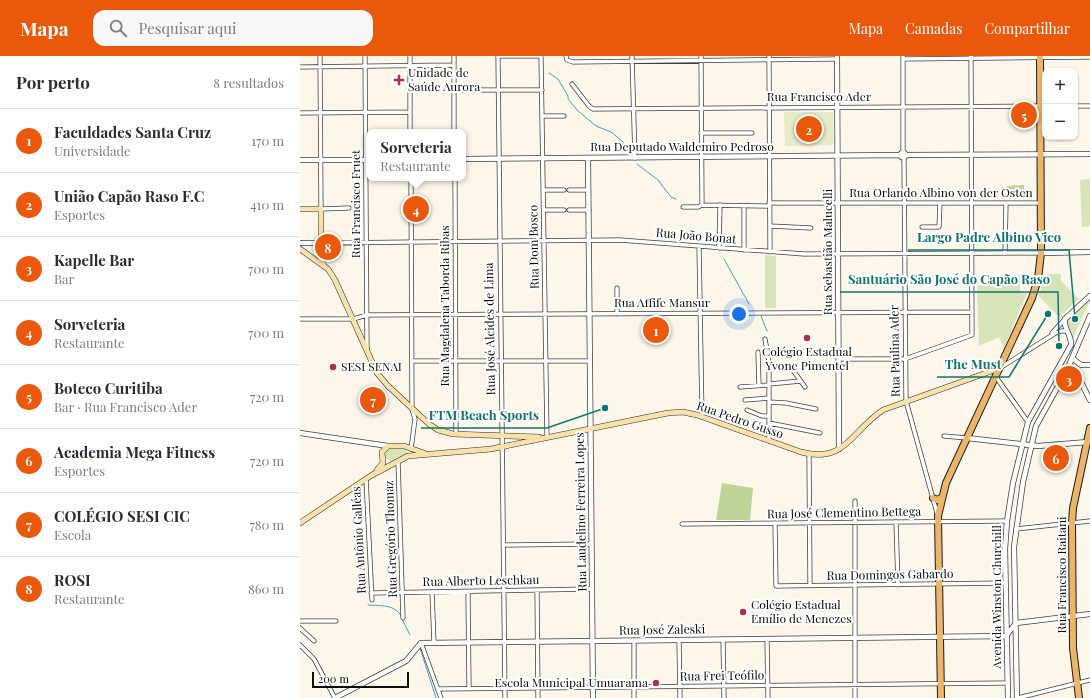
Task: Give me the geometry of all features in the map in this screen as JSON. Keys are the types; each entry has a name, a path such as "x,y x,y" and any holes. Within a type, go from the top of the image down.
{"main road":[{"path":"940,698 938,519 941,498 1037,284 1041,253 1040,154 1042,106 1040,57"},
{"path":"300,209 321,209 321,257 325,267 338,286 367,352 384,382 412,409 438,430 456,434 547,438"},
{"path":"300,248 325,267"},
{"path":"313,258 321,257"},
{"name":"Rua Pedro Gusso","path":"300,523 372,475 398,460 410,456 468,452 501,447 668,412 688,413 702,417 809,454 839,448 852,439 877,414 906,401 1000,368"},
{"name":"Rua Francisco Raitani","path":"1079,698 1073,656 1072,523 1073,508 1090,428"},
{"name":"Rua Pedro Gusso","path":"372,475 381,466 383,450 388,446 404,446 427,454"},
{"path":"410,456 411,449"},
{"path":"382,457 389,465"},
{"path":"933,498 938,500 941,498"}],"street":[{"path":"320,56 321,209 349,208"},
{"name":"Rua Francisco Fruet","path":"365,56 366,136"},
{"path":"410,56 410,129"},
{"path":"454,56 454,129"},
{"path":"498,56 541,56"},
{"name":"Rua José Alcides de Lima","path":"498,56 500,361 505,698"},
{"name":"Rua Dom Bosco","path":"541,56 547,438"},
{"path":"632,56 635,158"},
{"path":"903,57 1090,57"},
{"name":"Rua Paulina Ader","path":"903,57 906,401 938,519"},
{"path":"838,359 905,359 972,335 971,57"},
{"path":"566,58 573,62 701,58 836,58"},
{"path":"701,58 702,205"},
{"path":"769,58 770,252"},
{"name":"Rua Sebastião Malucelli","path":"836,58 839,448"},
{"path":"300,67 454,65"},
{"name":"Rua Francisco Ader","path":"572,84 593,109 1042,106"},
{"path":"454,90 542,90"},
{"path":"1078,106 1090,106"},
{"path":"300,113 410,112"},
{"path":"542,116 564,116"},
{"path":"701,133 752,133"},
{"name":"Rua Deputado Waldemiro Pedroso","path":"466,159 1090,154"},
{"name":"Rua Laudelino Ferreira Lopes","path":"588,158 593,698"},
{"path":"300,160 366,160"},
{"name":"Rua Francisco Fruet","path":"367,181 367,352"},
{"path":"411,181 412,409 415,419 411,449"},
{"name":"Rua Magdalena Taborda Ribas","path":"455,181 456,434"},
{"path":"543,190 564,190"},
{"path":"569,190 588,190"},
{"name":"Rua Orlando Albino von der Osten","path":"683,207 698,207 702,205 744,206 838,203 1040,203"},
{"path":"922,227 939,227 940,203"},
{"path":"1005,253 1006,203"},
{"path":"719,248 720,205"},
{"path":"744,206 744,250"},
{"path":"544,210 589,210"},
{"path":"770,226 811,228"},
{"name":"Rua João Bonat","path":"300,243 628,241 770,252 838,254 1090,252"},
{"path":"699,246 702,417"},
{"path":"617,288 617,314"},
{"name":"Rua Pedro Gusso","path":"1047,338 1090,296"},
{"name":"Rua Affife Mansur","path":"300,319 353,319 367,315 456,314 972,312"},
{"name":"Avenida Winston Churchill","path":"1018,698 1014,566 1016,530 1023,482 1036,426 1072,358 1090,316"},
{"name":"Avenida Winston Churchill","path":"1008,698 1005,584 1007,521 1021,444 1028,422 1071,345 1071,340 1066,331 1065,319"},
{"name":"Rua Pedro Gusso","path":"1000,368 1047,338 1061,331 1066,331"},
{"path":"765,339 769,356 769,441"},
{"path":"758,352 759,386"},
{"path":"1072,358 1081,365"},
{"path":"412,361 589,361"},
{"path":"1066,370 1074,370 1077,366 1081,365 1090,365"},
{"path":"790,366 805,387"},
{"path":"1074,370 1090,400"},
{"path":"996,376 1024,414 1028,422"},
{"path":"740,387 801,381"},
{"path":"745,400 769,400 816,409"},
{"path":"747,410 762,416 769,416"},
{"path":"1024,414 1028,416 1032,414"},
{"path":"769,423 820,433"},
{"path":"300,434 371,445 388,446"},
{"path":"944,436 1031,446 1088,442"},
{"path":"404,446 412,438"},
{"path":"371,445 378,450 382,457"},
{"path":"809,454 810,586"},
{"name":"Rua Gregório Thomaz","path":"398,460 403,618"},
{"name":"Rua Antônio Galléas","path":"366,479 372,600"},
{"path":"854,501 856,585 854,598 855,698"},
{"name":"Rua José Clementino Bettega","path":"682,524 896,522 938,519 1007,521"},
{"path":"1016,530 1090,521"},
{"path":"896,522 898,585"},
{"name":"Rua Domingos Gabardo","path":"775,523 776,586 1005,584"},
{"path":"503,545 591,544"},
{"name":"Rua Alberto Leschkau","path":"371,593 592,589"},
{"path":"537,590 538,698"},
{"path":"432,592 434,643"},
{"path":"468,592 469,688"},
{"path":"1006,636 1016,623 1090,614"},
{"path":"300,621 336,621"},
{"path":"300,628 314,641"},
{"name":"Rua José Zaleski","path":"421,643 1006,636"},
{"path":"723,639 724,698"},
{"path":"767,639 768,698"},
{"path":"634,640 634,698"},
{"path":"679,640 680,698"},
{"path":"300,645 314,659 335,698 406,661 417,645 421,643 441,698"},
{"path":"1018,698 1090,680"},
{"name":"Rua Frei Teófilo","path":"437,689 1007,683"}],"green space":[{"path":"784,112 833,112 833,145 785,146"},
{"path":"1090,179 1090,226 1082,227 1080,180"},
{"path":"1024,185 1024,198 1008,199 1007,186"},
{"path":"765,255 776,256 776,308 765,308"},
{"path":"1020,274 1020,294 1027,293 1004,348 999,337 979,346 977,286"},
{"path":"1048,274 1061,274 1061,281 1079,299 1059,317 1038,295"},
{"path":"1090,300 1073,338 1067,326 1067,320"},
{"path":"388,449 406,449 408,453 391,462 385,457 385,452"},
{"path":"722,483 753,488 750,520 716,520"}],"waterway":[{"path":"549,73 558,79 568,96 568,99 577,110 596,126 611,132 622,141 631,152"},
{"path":"637,164 658,180 671,197 676,199"},
{"path":"724,259 749,304"},
{"path":"761,316 767,331"},
{"path":"368,605 395,609 401,616"},
{"path":"402,619 410,635"},
{"path":"420,648 436,698"}],"place":[{"name":"Unidade de Saúde Aurora","path":"399,80"},
{"name":"Boteco Curitiba","path":"1024,115"},
{"name":"União Capão Raso F.C","path":"809,129"},
{"name":"Sorveteria","path":"416,209"},
{"name":"ROSI","path":"328,247"},
{"name":"The Must","path":"1048,314"},
{"name":"Largo Padre Albino Vico","path":"1075,319"},
{"name":"Faculdades Santa Cruz","path":"656,330"},
{"name":"Colégio Estadual Yvone Pimentel","path":"807,338"},
{"name":"Santuário São José do Capão Raso","path":"1059,346"},
{"name":"SESI SENAI","path":"333,367"},
{"name":"Kapelle Bar","path":"1069,379"},
{"name":"COLÉGIO SESI CIC","path":"373,400"},
{"name":"FTM Beach Sports","path":"605,408"},
{"name":"Academia Mega Fitness","path":"1056,458"},
{"name":"Colégio Estadual Emílio de Menezes","path":"743,612"},
{"name":"Escola Municipal Umuarama","path":"656,683"}]}
